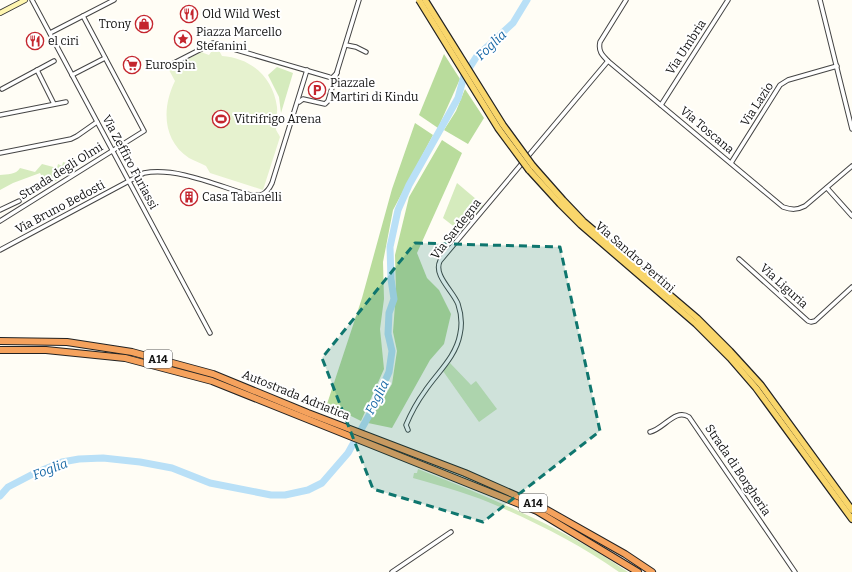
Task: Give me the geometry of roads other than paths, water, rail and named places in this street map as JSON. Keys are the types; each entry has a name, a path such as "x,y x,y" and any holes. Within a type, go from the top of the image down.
{"highway":[{"name":"Autostrada Adriatica","path":"0,341 67,342 132,352 213,374 307,416"},
{"name":"Autostrada Adriatica","path":"0,350 46,350 125,358 212,381 404,454 537,511 638,572"},
{"name":"Autostrada Adriatica","path":"404,454 465,473 540,506 625,554 652,572"}],"main road":[{"name":"Via Sandro Pertini","path":"419,0 498,128 531,168 581,225 696,324 730,358 756,388 852,519"},
{"name":"Via Sandro Pertini","path":"425,0 531,168 583,221 697,318 730,351 761,385 852,510"}],"street":[{"path":"0,14 25,0"},
{"name":"Via Zeffiro Furiassi","path":"32,0 210,333"},
{"path":"50,33 114,0"},
{"path":"297,104 303,99 321,104 327,103 359,0"},
{"name":"Via Toscana","path":"626,0 600,42 600,53 782,207 790,210 798,210 805,206 852,166"},
{"name":"Via Umbria","path":"661,104 728,0"},
{"path":"820,0 852,129"},
{"path":"72,76 105,58 83,16"},
{"path":"172,64 213,43 332,78 337,73"},
{"path":"346,44 366,52"},
{"name":"Strada degli Olmi","path":"0,221 144,130 105,58"},
{"name":"Via Sardegna","path":"408,430 406,425 414,406 449,359 460,335 461,315 458,304 439,273 438,269 440,262 608,60"},
{"path":"2,89 54,61"},
{"name":"Via Lazio","path":"731,163 780,86 788,80 836,66"},
{"path":"37,70 54,104"},
{"name":"Via Bruno Bedosti","path":"0,250 144,173 181,174 254,196 264,194 269,190 272,183 307,70"},
{"path":"0,115 66,102"},
{"path":"0,153 71,139 97,122"},
{"path":"827,188 852,216"},
{"path":"0,210 19,201"},
{"name":"Via Liguria","path":"739,260 811,322 815,321 852,287"},
{"name":"Strada di Borgheria","path":"650,432 656,431 678,415 684,414 689,416 795,572"},
{"path":"392,572 451,532"}],"waterway":[{"name":"Foglia","path":"0,496 8,487 33,474 62,462 79,459 103,458 140,462 172,468 210,483 271,495 285,495 308,490 322,483 348,453 372,410 389,372 392,351 388,334 389,313 394,299 391,279 390,247 398,210 409,185 458,98 464,76 477,56 513,23 527,0"}],"place":[{"name":"Old Wild West","path":"189,14"},
{"name":"Trony","path":"144,24"},
{"name":"Piazza Marcello Stefanini","path":"183,39"},
{"name":"el ciri","path":"35,41"},
{"name":"Eurospin","path":"132,65"},
{"name":"Piazzale Martiri di Kindu","path":"317,90"},
{"name":"Vitrifrigo Arena","path":"221,119"},
{"name":"Casa Tabanelli","path":"189,197"}]}
